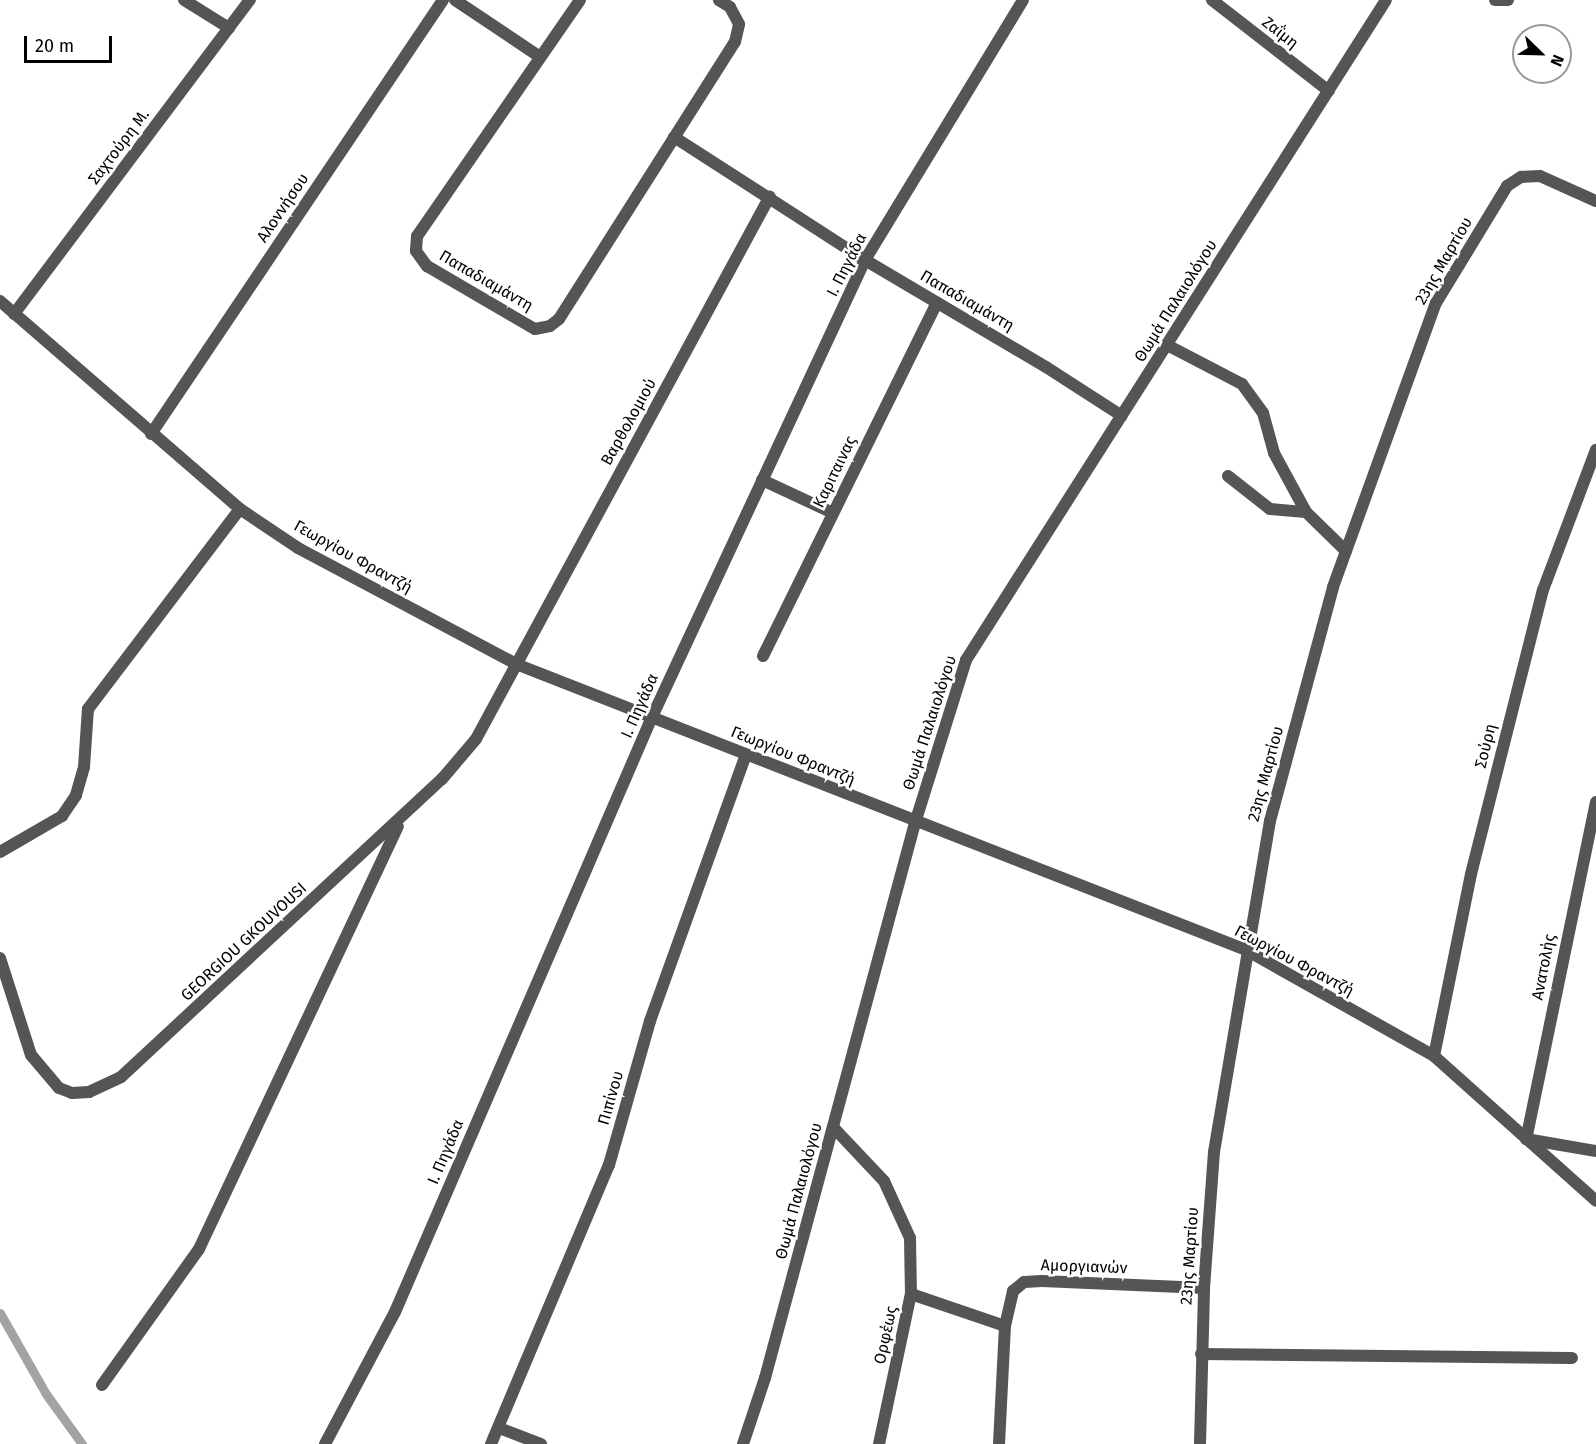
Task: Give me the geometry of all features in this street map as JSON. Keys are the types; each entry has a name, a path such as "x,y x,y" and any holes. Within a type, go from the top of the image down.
{"street":[{"path":"184,0 230,28"},
{"name":"Σαχτούρη Μ.","path":"14,314 250,0"},
{"name":"Αλοννήσου","path":"151,434 443,0"},
{"path":"455,0 540,57"},
{"name":"Παπαδιαμάντη","path":"580,0 417,236 416,251 427,266 536,329 550,326 559,319 735,42 739,24 730,7 719,0"},
{"name":"Ι. Πηγάδα","path":"325,1444 395,1312 652,717 866,260 1023,0"},
{"name":"Ζαΐμη","path":"1212,0 1329,91"},
{"name":"Θωμά Παλαιολόγου","path":"743,1444 765,1378 915,823 966,660 1386,0"},
{"path":"1495,0 1508,0"},
{"name":"Παπαδιαμάντη","path":"674,136 866,260 1122,416"},
{"name":"23ης Μαρτίου","path":"1200,1444 1204,1287 1214,1152 1246,950 1269,820 1346,551 1436,303 1507,186 1521,177 1540,176 1596,201"},
{"name":"Βαρθολομιού","path":"516,664 770,196"},
{"name":"Γεωργίου Φραντζή","path":"0,301 240,509 298,548 516,664 915,823 1246,950 1434,1056 1596,1202"},
{"name":"Καριταινας","path":"763,656 937,302"},
{"path":"1167,345 1242,384 1263,413 1274,453 1306,512 1346,551"},
{"name":"Σούρη","path":"1434,1056 1471,874 1543,590 1596,450"},
{"path":"1228,476 1270,509 1306,512"},
{"path":"762,480 833,513"},
{"path":"0,852 62,816 76,795 84,767 88,709 240,509"},
{"name":"GEORGIOU GKOUVOUSI","path":"0,958 30,1055 59,1088 72,1093 88,1092 121,1077 403,818 476,739 516,664"},
{"name":"Πιπίνου","path":"491,1444 609,1165 653,1010 746,754"},
{"name":"Ανατολής","path":"1526,1138 1596,802"},
{"path":"102,1385 199,1250 403,818"},
{"path":"833,1127 884,1181 910,1238 911,1294"},
{"path":"1526,1138 1596,1151"},
{"name":"Αμοργιανών","path":"999,1444 1005,1326 1013,1291 1024,1282 1204,1287"},
{"name":"Ορφέως","path":"879,1444 911,1294 1005,1326"},
{"path":"1201,1354 1572,1358"},
{"path":"499,1428 541,1444"}],"waterway":[{"path":"0,1313 46,1394 82,1444"}]}
